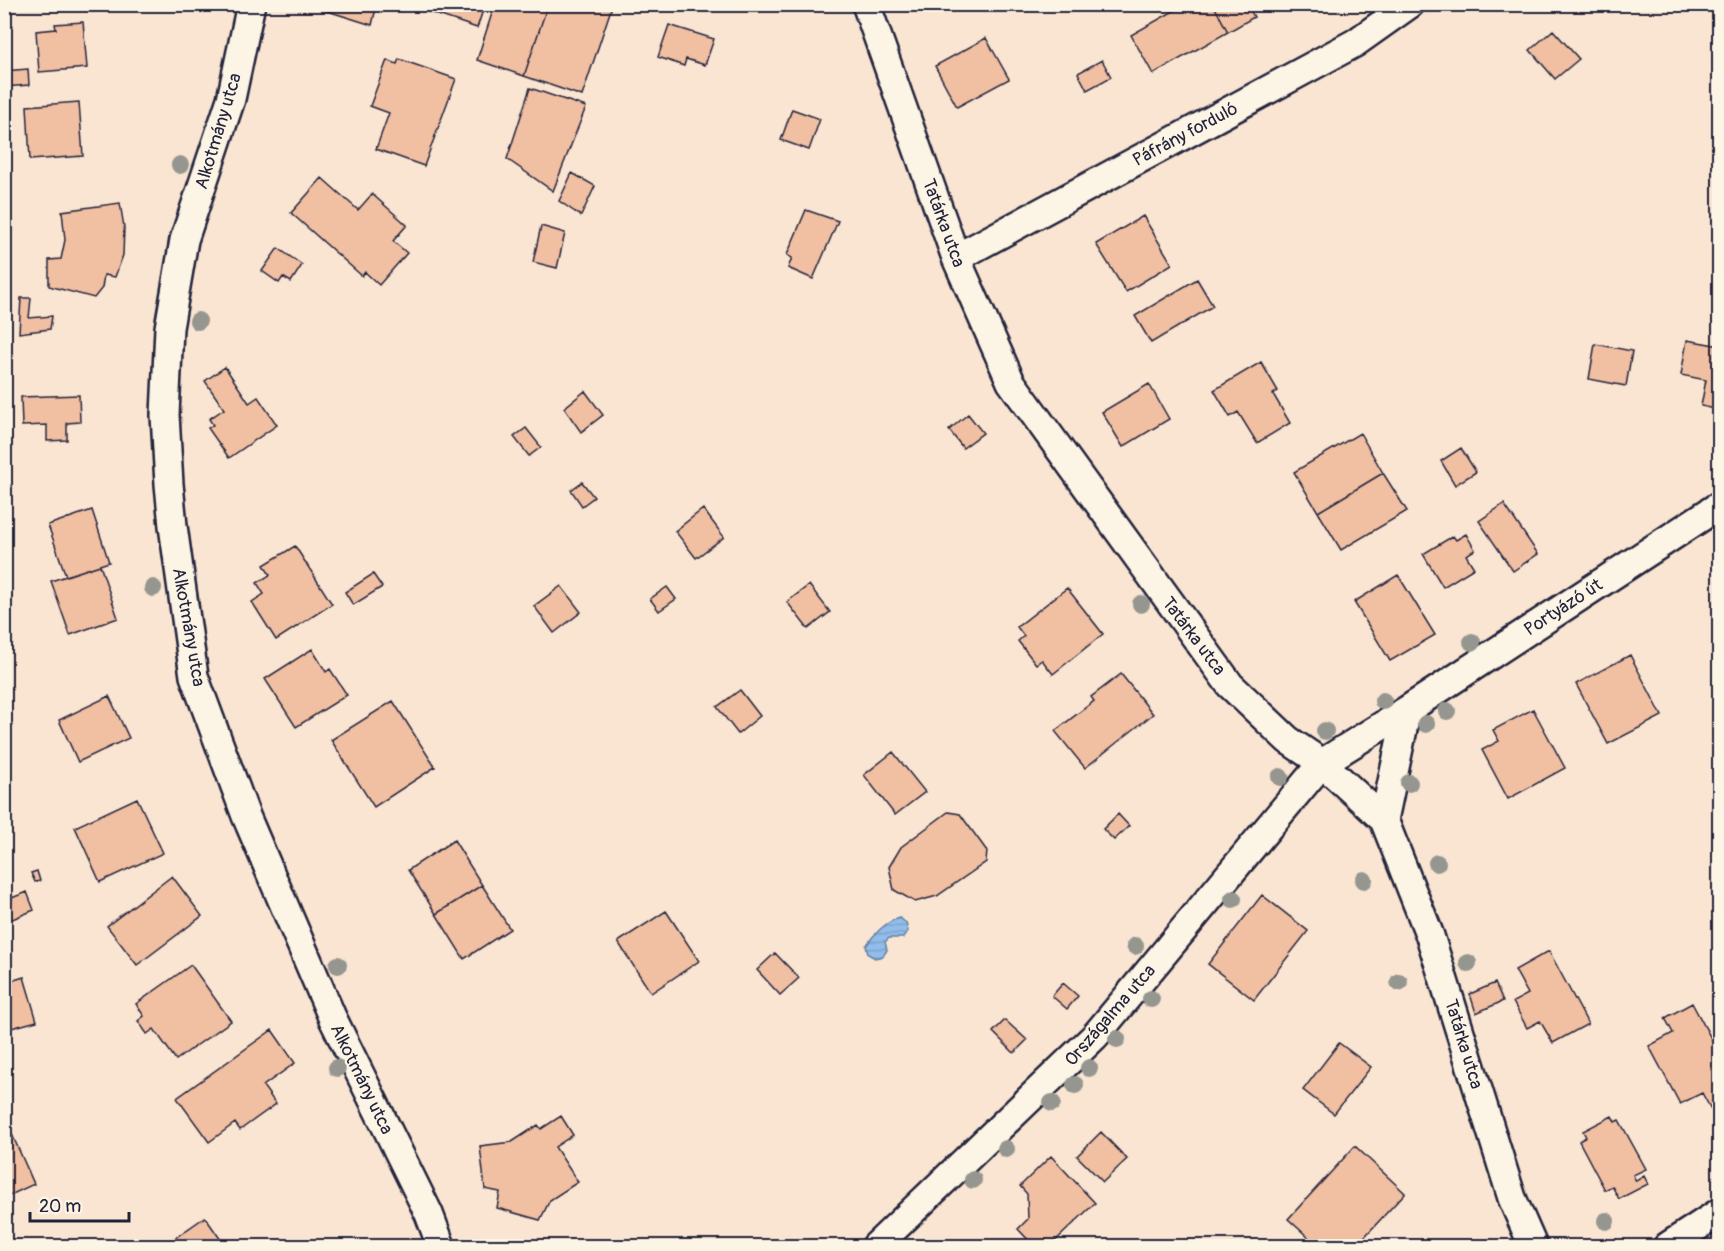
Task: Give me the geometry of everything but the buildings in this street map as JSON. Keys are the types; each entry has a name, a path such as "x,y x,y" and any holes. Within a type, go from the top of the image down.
{"street":[{"name":"Alkotmány utca","path":"251,4 231,99 184,240 169,328 165,415 168,473 172,526 192,664 194,676 251,827 332,1017 429,1214 441,1246"},
{"name":"Tatárka utca","path":"866,4 956,258 1011,382 1173,610 1230,685 1288,740 1322,763 1384,820 1430,936 1512,1198 1533,1246"},
{"name":"Páfrány forduló","path":"956,258 1355,43 1410,4"},
{"name":"Portyázó út","path":"1322,763 1407,710 1719,505"},
{"path":"1384,820 1407,710"},
{"name":"Országalma utca","path":"876,1246 1095,1036 1322,763"},
{"path":"1668,1246 1719,1212"}],"water":[{"path":"900,918 906,923 908,931 903,938 889,938 885,942 887,950 883,956 875,958 868,954 866,946 872,937 885,925"}]}
